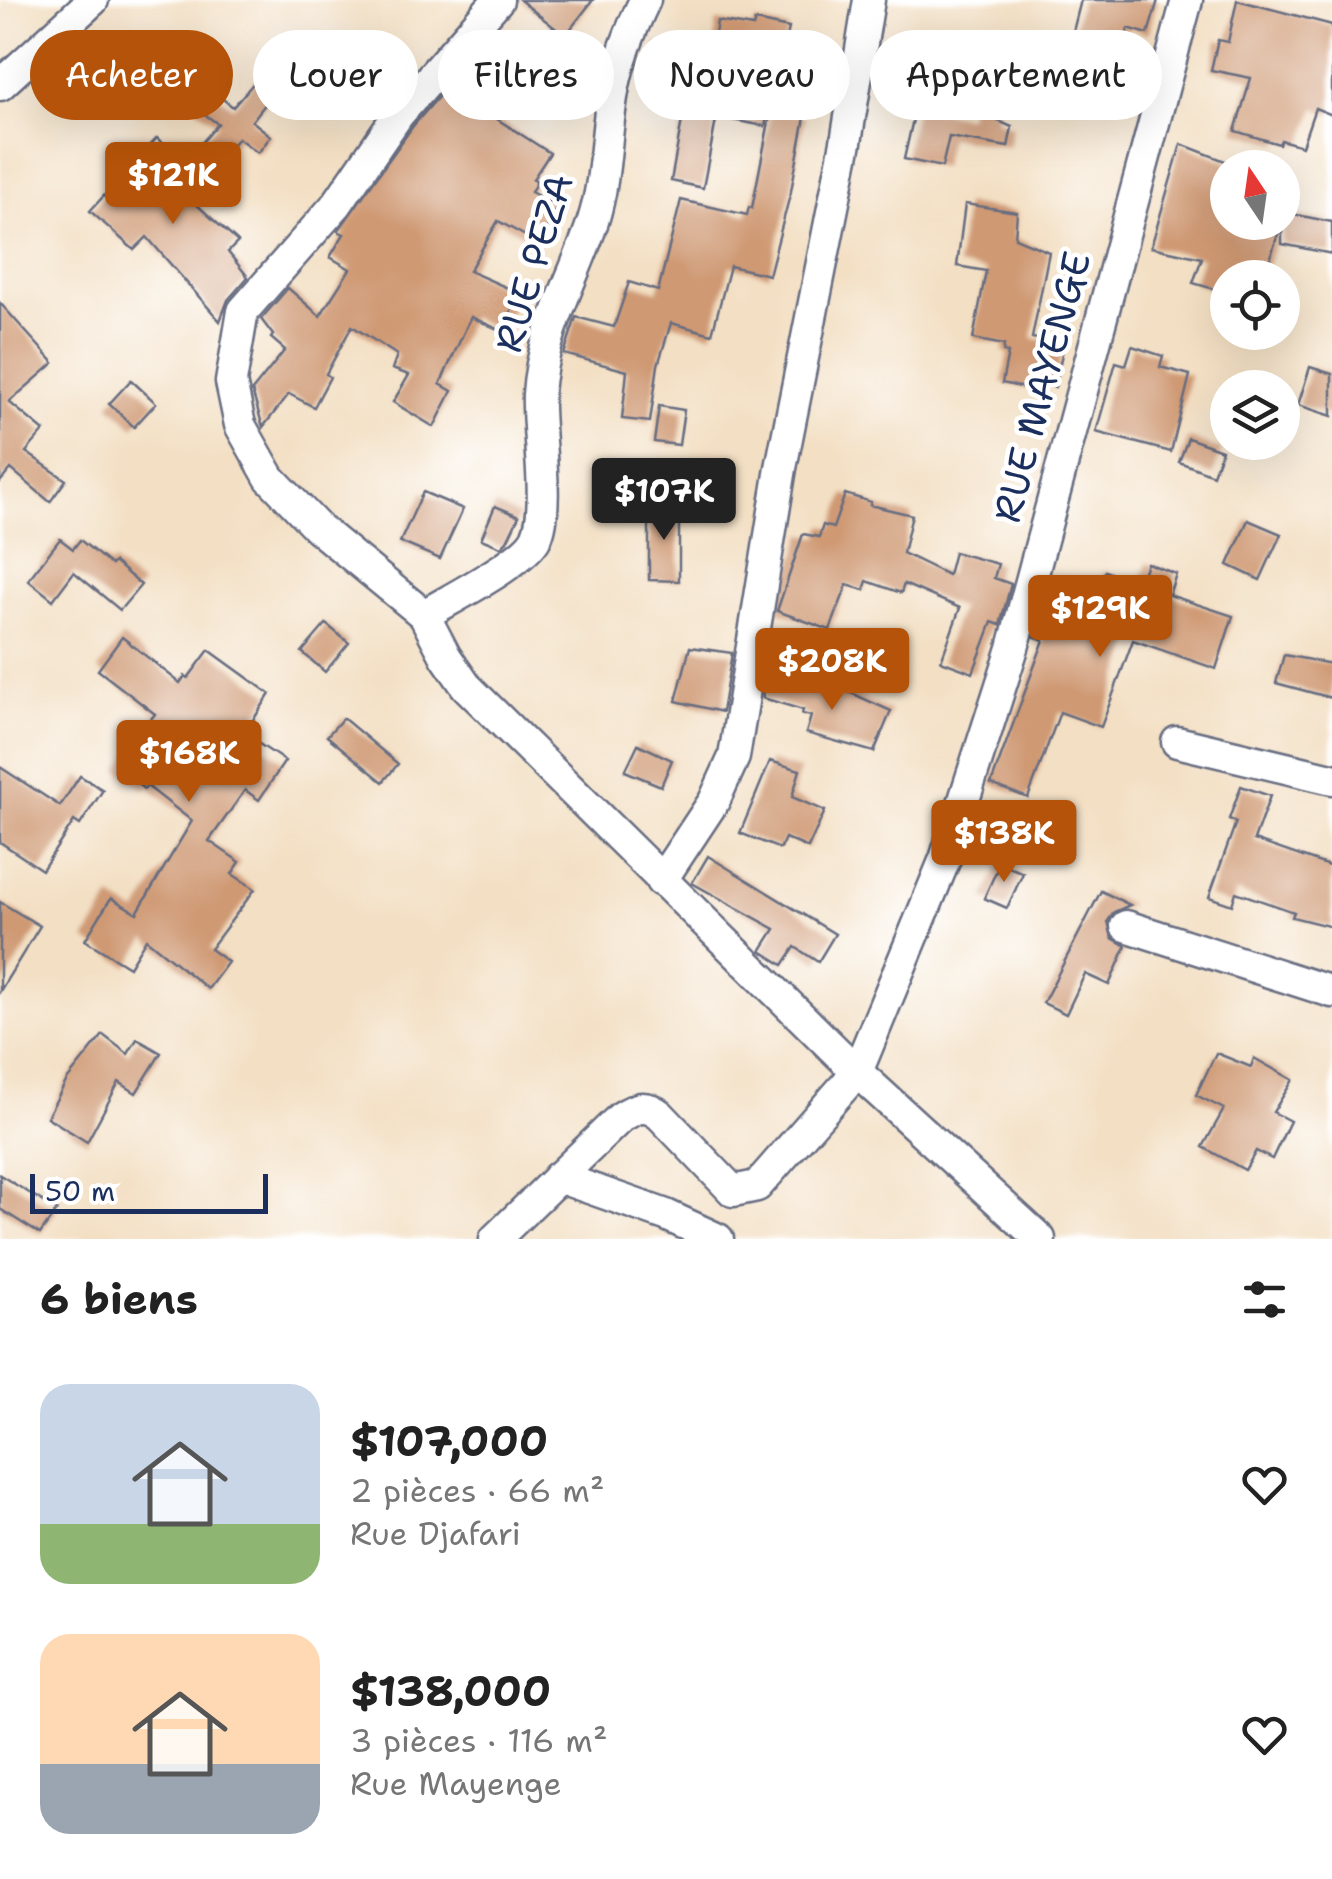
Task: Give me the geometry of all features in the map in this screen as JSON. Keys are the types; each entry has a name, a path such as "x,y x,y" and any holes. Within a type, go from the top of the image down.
{"street":[{"path":"0,85 93,0"},
{"path":"498,0 398,115 337,204 243,310 231,382 240,425 270,478 318,528 424,615 466,686 858,1072 1040,1239"},
{"name":"RUE PEZA","path":"424,615 526,552 538,534 542,490 538,392 546,349 559,302 592,221 603,181 615,83 630,31 645,0"},
{"path":"661,881 714,801 734,757 780,468 846,142 870,0"},
{"name":"RUE MAYENGE","path":"558,1178 621,1117 643,1107 660,1115 733,1191 745,1191 765,1178 858,1072 946,859 1013,648 1187,0"},
{"path":"1177,742 1332,779"},
{"path":"1126,926 1332,992"},
{"path":"495,1239 558,1178 666,1214 718,1239"}],"building":[{"path":"520,0 593,0 570,30 558,30"},
{"path":"1081,0 1158,0 1149,30 1073,30"},
{"path":"1237,0 1332,25 1332,115 1315,108 1302,146 1281,140 1279,144 1235,131 1251,78 1211,70 1218,40 1228,42"},
{"path":"717,21 753,27 755,21 789,28 789,30 716,30"},
{"path":"253,84 252,121 271,136 258,153 238,138 200,183 178,170 218,124 212,120 233,120 233,107"},
{"path":"438,97 438,120 498,120 550,153 533,179 537,181 531,192 557,206 540,244 498,221 469,271 519,293 502,331 471,317 440,384 452,391 434,427 393,402 409,375 392,369 397,355 352,326 326,374 330,377 314,407 289,394 263,427 252,391 285,350 271,338 273,335 261,319 288,288 320,316 350,269 330,257 344,234 338,231"},
{"path":"682,120 716,120 703,188 671,181"},
{"path":"732,120 766,120 765,126"},
{"path":"769,120 804,120 769,275 730,266 712,334 671,323 658,365 650,422 622,419 627,371 564,354 576,317 614,327 629,282 658,291 681,200 747,215 749,207 752,208"},
{"path":"913,120 996,120 1012,127 1008,147 949,137 942,167 904,159"},
{"path":"157,138 178,158 165,176 238,242 228,252 248,277 228,300 220,321 147,237 134,250 90,211"},
{"path":"1181,144 1210,155 1210,240 1276,240 1270,260 1210,260 1210,288 1193,283 1202,258 1151,247"},
{"path":"965,204 1017,212 1015,238 1049,252 1032,338 1064,344 1055,387 1039,384 1038,391 1002,383 1008,353 1003,352 1004,345 973,339 986,271 957,266"},
{"path":"1300,216 1332,222 1332,254 1282,244 1282,240 1300,240"},
{"path":"0,303 54,363 9,402 44,431 26,452 66,480 50,502 11,469 0,482"},
{"path":"1132,346 1163,356 1160,367 1190,375 1171,452 1096,432 1116,362 1126,365"},
{"path":"1310,367 1332,374 1332,416 1300,406"},
{"path":"131,380 156,403 134,427 109,404"},
{"path":"659,406 684,410 679,445 654,442"},
{"path":"1188,438 1210,446 1210,460 1218,460 1213,475 1179,462"},
{"path":"423,492 463,509 440,559 400,542"},
{"path":"845,494 871,502 870,505 912,515 903,553 948,575 954,552 998,564 994,578 1011,584 1000,625 992,622 973,673 941,661 960,608 904,584 901,593 867,581 864,590 847,585 830,630 777,611 803,534 819,537 823,525 833,528"},
{"path":"495,506 519,516 501,547 481,539"},
{"path":"649,506 679,506 679,581 649,580"},
{"path":"1248,520 1281,534 1260,580 1228,565"},
{"path":"60,539 73,549 80,540 141,585 120,610 74,572 53,600 28,580"},
{"path":"1147,563 1176,574 1169,595 1233,616 1216,669 1133,640 1101,727 1060,712 1028,798 991,784 1044,640 1035,637 1047,595 1089,609 1105,571 1139,586"},
{"path":"326,624 349,643 325,672 302,652"},
{"path":"122,637 180,683 209,650 270,694 244,734 285,761 259,800 245,790 209,841 240,862 232,874 255,889 210,949 228,962 208,989 146,939 129,967 85,940 111,898 137,913 192,821 118,769 150,728 146,725 155,714 98,670"},
{"path":"690,647 732,653 722,712 676,701"},
{"path":"1284,655 1332,664 1332,698 1276,683"},
{"path":"766,675 838,694 840,688 891,711 874,752 806,733 811,716 763,698"},
{"path":"343,718 398,764 383,782 327,736"},
{"path":"638,744 672,760 661,786 625,771"},
{"path":"770,761 800,770 792,797 825,811 808,848 785,838 780,849 740,833"},
{"path":"0,767 60,806 80,776 103,790 80,825 74,821 42,870 0,842"},
{"path":"1241,786 1270,796 1254,840 1332,867 1332,927 1292,917 1294,912 1236,892 1232,905 1209,897 1236,822 1229,819"},
{"path":"708,856 835,934 818,962 795,947 783,965 761,951 775,929 692,883"},
{"path":"1000,863 1023,873 1007,908 984,898"},
{"path":"1101,891 1130,905 1114,912 1108,921 1112,938 1126,946 1109,985 1085,974 1066,1014 1043,1003"},
{"path":"0,902 40,926 0,991"},
{"path":"103,1035 128,1054 137,1039 161,1053 136,1093 119,1082 87,1142 47,1117 67,1080"},
{"path":"1216,1053 1251,1067 1254,1058 1293,1080 1273,1112 1290,1121 1272,1159 1256,1151 1245,1170 1203,1147 1224,1109 1196,1095"},
{"path":"0,1175 57,1210 40,1234 0,1209"}]}
